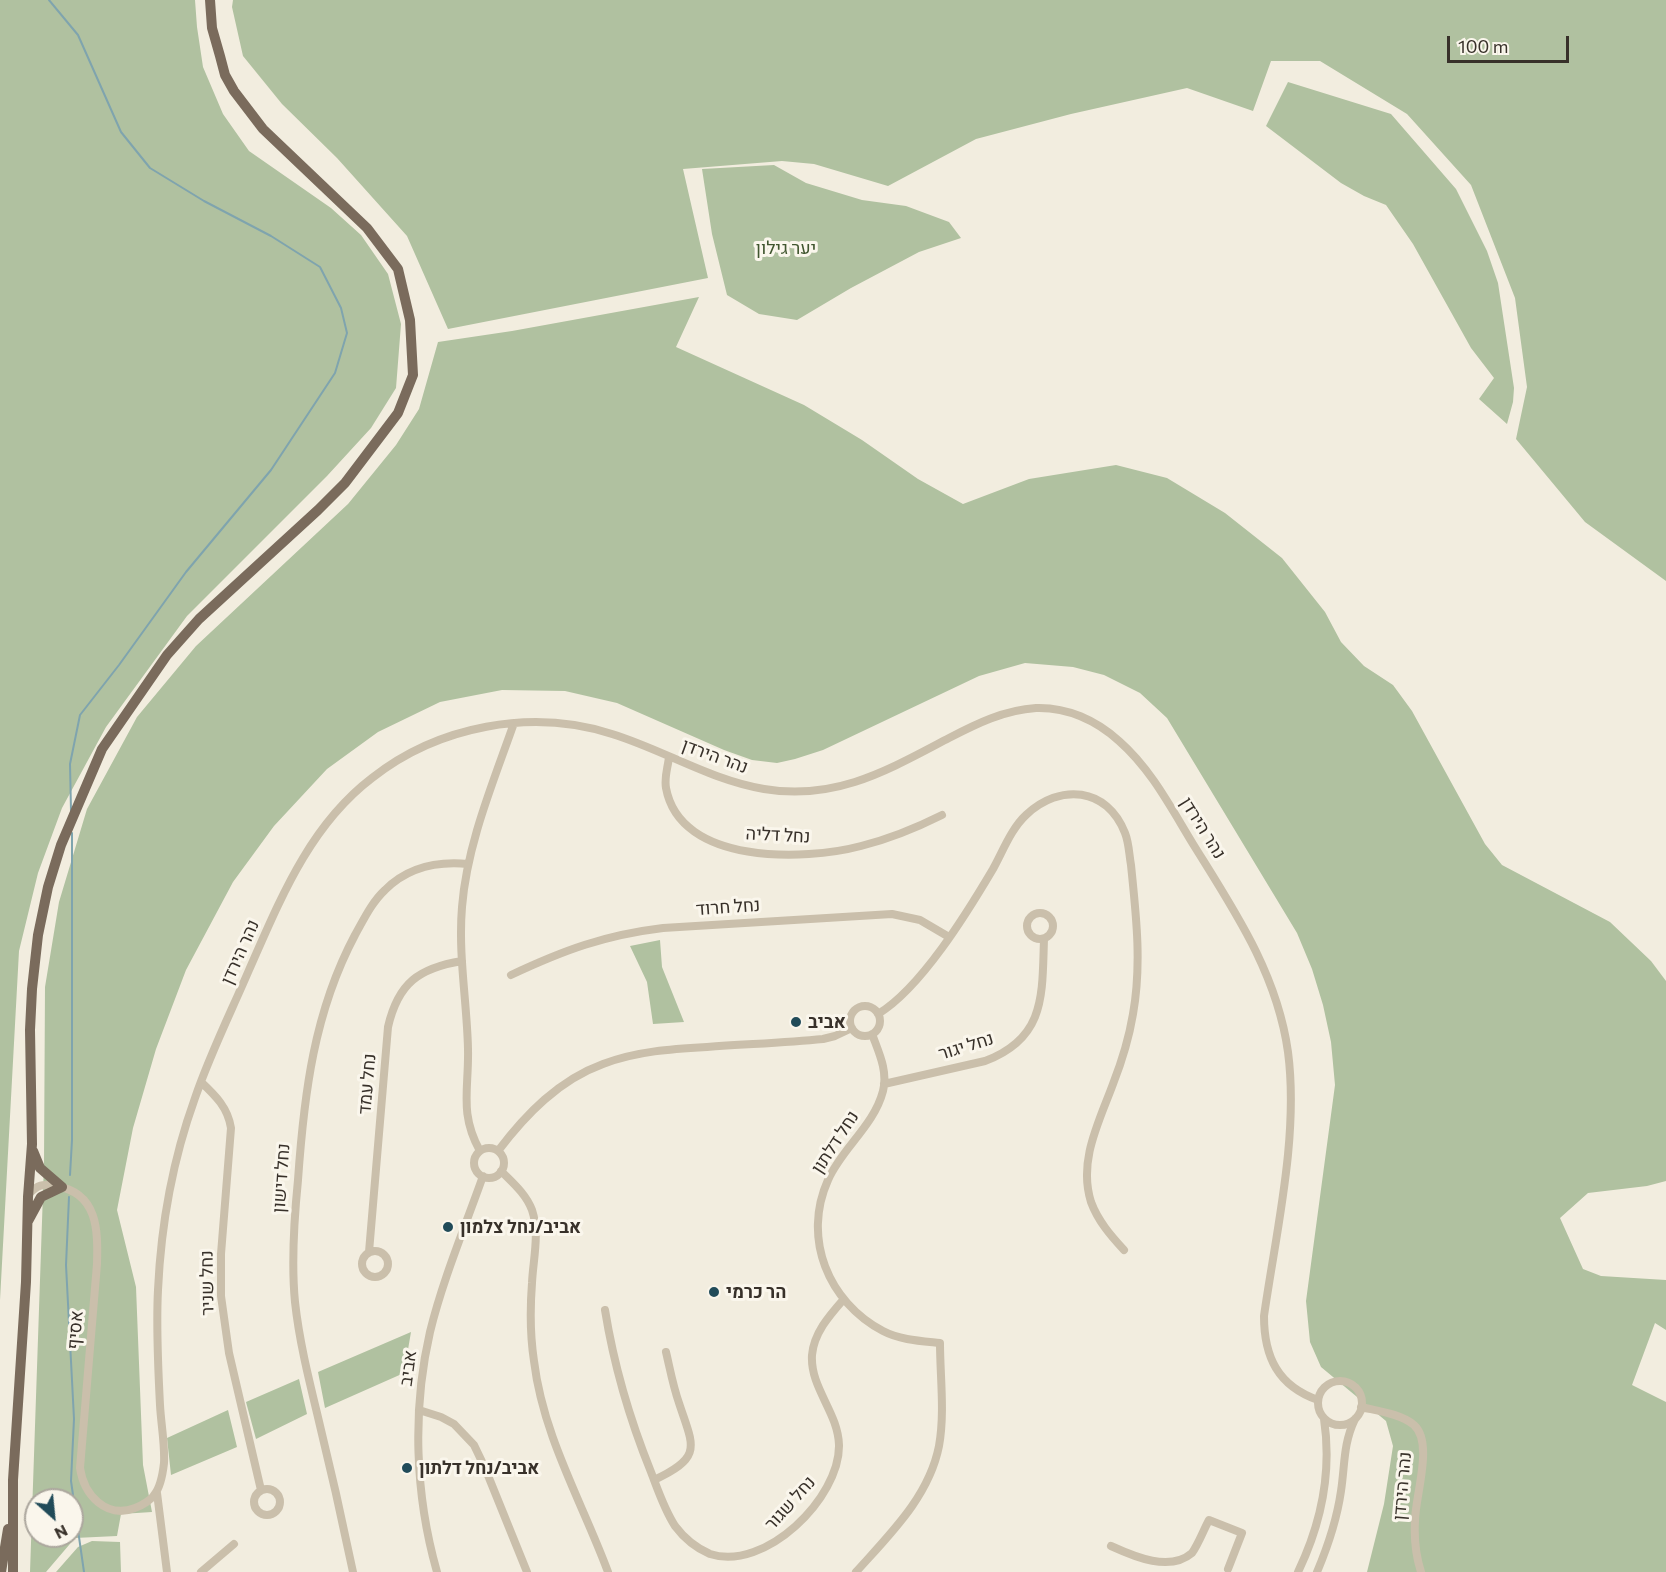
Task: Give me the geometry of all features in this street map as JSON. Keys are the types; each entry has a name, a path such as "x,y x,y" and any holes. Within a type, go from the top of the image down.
{"main road":[{"path":"13,1572 12,1511 32,1144 30,1030 32,989 38,935 48,887 61,845 102,749 167,655 193,626 345,483 398,413 412,375 410,320 398,269 367,228 263,129 234,91 225,75 217,47 212,28 210,0"},
{"path":"27,1224 41,1197 62,1187 40,1168 32,1144"},
{"path":"2,1572 12,1511"}],"street":[{"name":"נהר הירדן","path":"157,1493 164,1465 158,1342 160,1256 173,1173 187,1121 201,1083 279,902 305,852 336,811 371,778 409,753 449,736 514,723 571,724 590,728 610,733 719,777 743,784 792,792 817,791 869,778 985,720 1026,709 1046,708 1065,711 1085,718 1104,729 1122,744 1159,788 1243,924 1257,951 1277,1002 1287,1051 1290,1120 1264,1316 1264,1334 1267,1350 1281,1376 1301,1394 1318,1400"},
{"path":"480,1151 472,1136 466,1113 468,1047 462,961 462,907 468,864 478,827 514,723"},
{"name":"נחל דליה","path":"669,757 666,784 672,806 682,821 695,833 722,846 771,854 816,854 838,851 901,834 942,814"},
{"path":"878,1014 891,1007 910,988 949,937 1019,824 1038,804 1061,794 1083,794 1109,809 1119,820 1129,850 1136,911 1138,957 1136,996 1125,1049 1095,1130 1089,1152 1087,1173 1092,1203 1099,1219 1124,1250"},
{"name":"נחל דישון","path":"353,1572 303,1355 295,1303 293,1242 308,1078 328,995 351,943 372,905 394,882 414,870 436,863 468,864"},
{"name":"נחל חרוד","path":"511,975 593,941 663,928 892,914 920,920 949,937"},
{"name":"נחל יגור","path":"884,1084 985,1061 998,1056 1019,1042 1033,1024 1040,1004 1044,939"},
{"name":"נחל עמד","path":"369,1252 391,1014 400,993 413,979 438,966 462,961"},
{"path":"870,1007 878,1014 879,1026 872,1034 861,1035 852,1028 851,1017 859,1008 870,1007"},
{"path":"498,1151 534,1108 577,1076 602,1064 629,1055 658,1050 823,1039 852,1028"},
{"name":"נחל דלתון","path":"856,1572 905,1516 922,1490 932,1469 940,1433 940,1343 911,1340 884,1332 862,1318 843,1300 829,1279 820,1256 817,1231 819,1205 828,1179 874,1114 884,1084 882,1059 872,1034"},
{"name":"נחל שניר","path":"201,1083 221,1103 228,1115 231,1128 221,1254 221,1296 229,1353 261,1490"},
{"path":"489,1148 498,1151 504,1160 501,1171 494,1177 483,1176 477,1171 475,1158 480,1151 489,1148"},
{"path":"501,1171 522,1192 532,1209 534,1218 536,1237 531,1300 531,1339 536,1379 543,1408 552,1437 608,1572"},
{"name":"אביב","path":"437,1572 421,1494 420,1410 424,1363 439,1302 483,1176"},
{"path":"28,1197 34,1188 42,1184 62,1187"},
{"name":"אסיף","path":"62,1187 72,1190 88,1204 93,1213 98,1243 80,1468 82,1480 99,1505 108,1510 119,1511 138,1507 157,1493"},
{"name":"נחל שגור","path":"605,1311 623,1391 654,1480 675,1526 699,1549 725,1558 752,1556 770,1548 786,1536 824,1493 836,1467 839,1447 836,1426 815,1379 812,1358 820,1329 843,1300"},
{"path":"654,1480 683,1463 692,1446 690,1432 677,1396 666,1352"},
{"path":"1298,1572 1313,1535 1323,1500 1328,1444 1318,1400 1327,1386 1343,1382 1357,1390 1361,1407 1345,1444 1341,1490 1336,1515 1317,1572"},
{"name":"נהר הירדן","path":"1361,1407 1404,1419 1412,1423 1420,1434 1423,1454 1415,1520 1415,1543 1421,1572"},
{"path":"420,1410 454,1424 474,1445 527,1572"},
{"path":"1324,1419 1339,1425 1355,1419"},
{"path":"157,1493 167,1572"},
{"path":"1111,1546 1155,1566 1172,1567 1190,1556 1209,1520 1242,1533 1228,1569"},
{"path":"201,1572 234,1544"}],"green space":[{"path":"0,0 195,0 203,67 223,114 249,151 331,208 361,235 388,274 401,324 396,388 371,428 327,476 187,616 106,727 62,808 38,873 19,951 0,1300"},
{"path":"233,0 1666,0 1666,581 1585,522 1516,439 1527,387 1515,298 1471,185 1407,114 1320,61 1271,61 1253,111 1187,88 1071,114 976,139 888,186 814,164 782,161 683,169 708,278 448,329 407,236 337,158 282,104 243,56 232,7"},
{"path":"1288,82 1391,114 1456,189 1487,251 1498,283 1514,388 1507,424 1479,399 1494,378 1471,348 1413,244 1386,205 1341,183 1266,126"},
{"name":"יער גילון","path":"774,165 806,183 862,200 906,206 949,222 961,238 919,252 797,320 759,314 727,295 712,234 702,169"},
{"path":"699,297 676,347 804,405 862,440 918,479 963,504 1029,479 1116,465 1167,478 1225,513 1282,558 1325,612 1341,642 1364,666 1393,685 1412,711 1485,844 1502,865 1610,922 1651,961 1666,981 1666,1181 1647,1186 1588,1193 1560,1218 1583,1269 1601,1276 1666,1280 1666,1330 1655,1323 1632,1385 1666,1402 1666,1572 1367,1572 1384,1504 1393,1446 1386,1421 1321,1367 1310,1342 1306,1301 1335,1085 1331,1042 1312,969 1297,933 1167,718 1140,693 1104,675 1073,667 1025,663 979,676 823,750 777,763 752,760 724,750 617,703 565,691 502,690 440,702 378,732 327,769 274,826 233,882 186,970 156,1049 133,1128 117,1210 136,1287 143,1465 152,1512 121,1514 117,1536 84,1538 84,1488 33,1488 44,1163 45,987 59,902 87,809 137,717 196,646 348,504 396,445 419,409 438,342"},
{"path":"660,940 662,967 684,1022 653,1024 647,982 630,946"},
{"path":"411,1332 404,1373 325,1408 318,1372"},
{"path":"299,1379 307,1414 256,1439 246,1402"},
{"path":"228,1410 237,1447 171,1475 167,1438"},
{"path":"92,1541 120,1542 121,1572 56,1572 77,1548 84,1548 84,1544"},
{"path":"31,1548 66,1548 46,1572 30,1572"}],"waterway":[{"path":"49,0 78,35 121,132 150,168 204,201 271,236 320,267 341,308 347,333 335,373 271,470 186,572 80,715 70,764 71,811"},
{"path":"70,1175 72,833"},
{"path":"69,1197 66,1265 74,1419 71,1481 84,1572"}],"place":[{"name":"אביב","path":"796,1022"},
{"name":"אביב/נחל צלמון","path":"448,1227"},
{"name":"הר כרמי","path":"714,1292"},
{"name":"אביב/נחל דלתון","path":"407,1468"}]}
